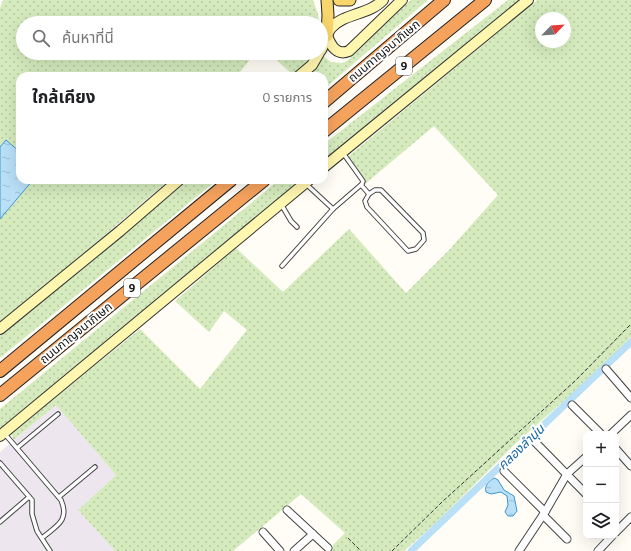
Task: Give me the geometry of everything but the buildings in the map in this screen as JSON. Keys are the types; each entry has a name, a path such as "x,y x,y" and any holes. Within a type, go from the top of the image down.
{"highway":[{"name":"ถนนกาญจนาภิเษก","path":"328,99 444,0"},
{"name":"ถนนกาญจนาภิเษก","path":"328,128 485,0"},
{"name":"ถนนกาญจนาภิเษก","path":"0,372 226,184"},
{"name":"ถนนกาญจนาภิเษก","path":"0,395 259,184"}],"main road":[{"path":"327,0 328,16"},
{"path":"339,0 350,0"},
{"path":"328,34 332,27 337,23 377,6 383,0"},
{"path":"328,39 330,46 342,52 349,51 402,0"},
{"path":"328,164 528,0"},
{"path":"303,72 315,60"},
{"path":"0,329 120,231 174,184"},
{"path":"2,434 305,184"}],"street":[{"path":"606,369 631,398"},
{"path":"572,405 599,431"},
{"path":"614,431 631,415"},
{"path":"535,442 583,491"},
{"path":"619,453 631,466"},
{"path":"519,551 544,514 567,474 583,460"},
{"path":"504,471 567,539"},
{"path":"287,510 328,548"},
{"path":"619,529 631,517"},
{"path":"263,532 280,551"},
{"path":"294,551 313,534"},
{"path":"598,551 609,539"}],"lane":[{"path":"282,266 333,209 361,185 363,181 342,152"},
{"path":"309,184 333,209"},
{"path":"361,185 369,194"},
{"path":"375,190 381,190 423,234 424,240 416,249 408,252 367,207 365,201 369,194 375,190"},
{"path":"281,203 291,221 297,227"},
{"path":"17,448 58,414"},
{"path":"2,434 17,448 59,497 64,508 63,518 59,525 42,538"},
{"path":"0,463 32,500 32,514 37,531 50,551"},
{"path":"59,497 95,467"},
{"path":"0,522 29,496"}],"path":[{"path":"392,551 442,502 576,380 631,324"},
{"path":"348,538 361,551"}],"shaded area":[{"path":"56,405 116,475 78,510 115,551 0,551 0,452"}],"green space":[{"path":"3,0 313,0 318,16 16,16 16,60 250,60 240,72 16,72 16,149 6,140 0,147 0,8"},
{"path":"411,0 428,0 328,86 328,72 312,72 320,60 328,60 331,62 342,63 348,60"},
{"path":"508,0 524,0 328,162 328,141"},
{"path":"537,0 631,0 631,337 601,368 516,443 438,521 404,551 327,551 345,533 301,494 233,551 115,551 78,510 116,475 56,405 14,440 11,434 140,329 200,389 247,330 224,311 209,332 175,301 236,248 283,292 349,229 406,293 450,249 498,195 434,126 365,184 344,160"},
{"path":"277,60 310,60 298,72 290,72"},
{"path":"30,184 164,184 21,307 0,323 0,219"},
{"path":"184,184 212,184 0,358 0,335"},
{"path":"274,184 301,184 0,432 0,409"}],"water":[{"path":"6,140 16,149 16,184 30,184 0,219 0,147"},
{"path":"495,478 504,490 514,496 517,511 513,516 508,516 505,512 508,505 507,496 501,492 491,494 486,492 488,484"}],"waterway":[{"name":"คลองลำนุ่น","path":"411,551 631,342"}]}
